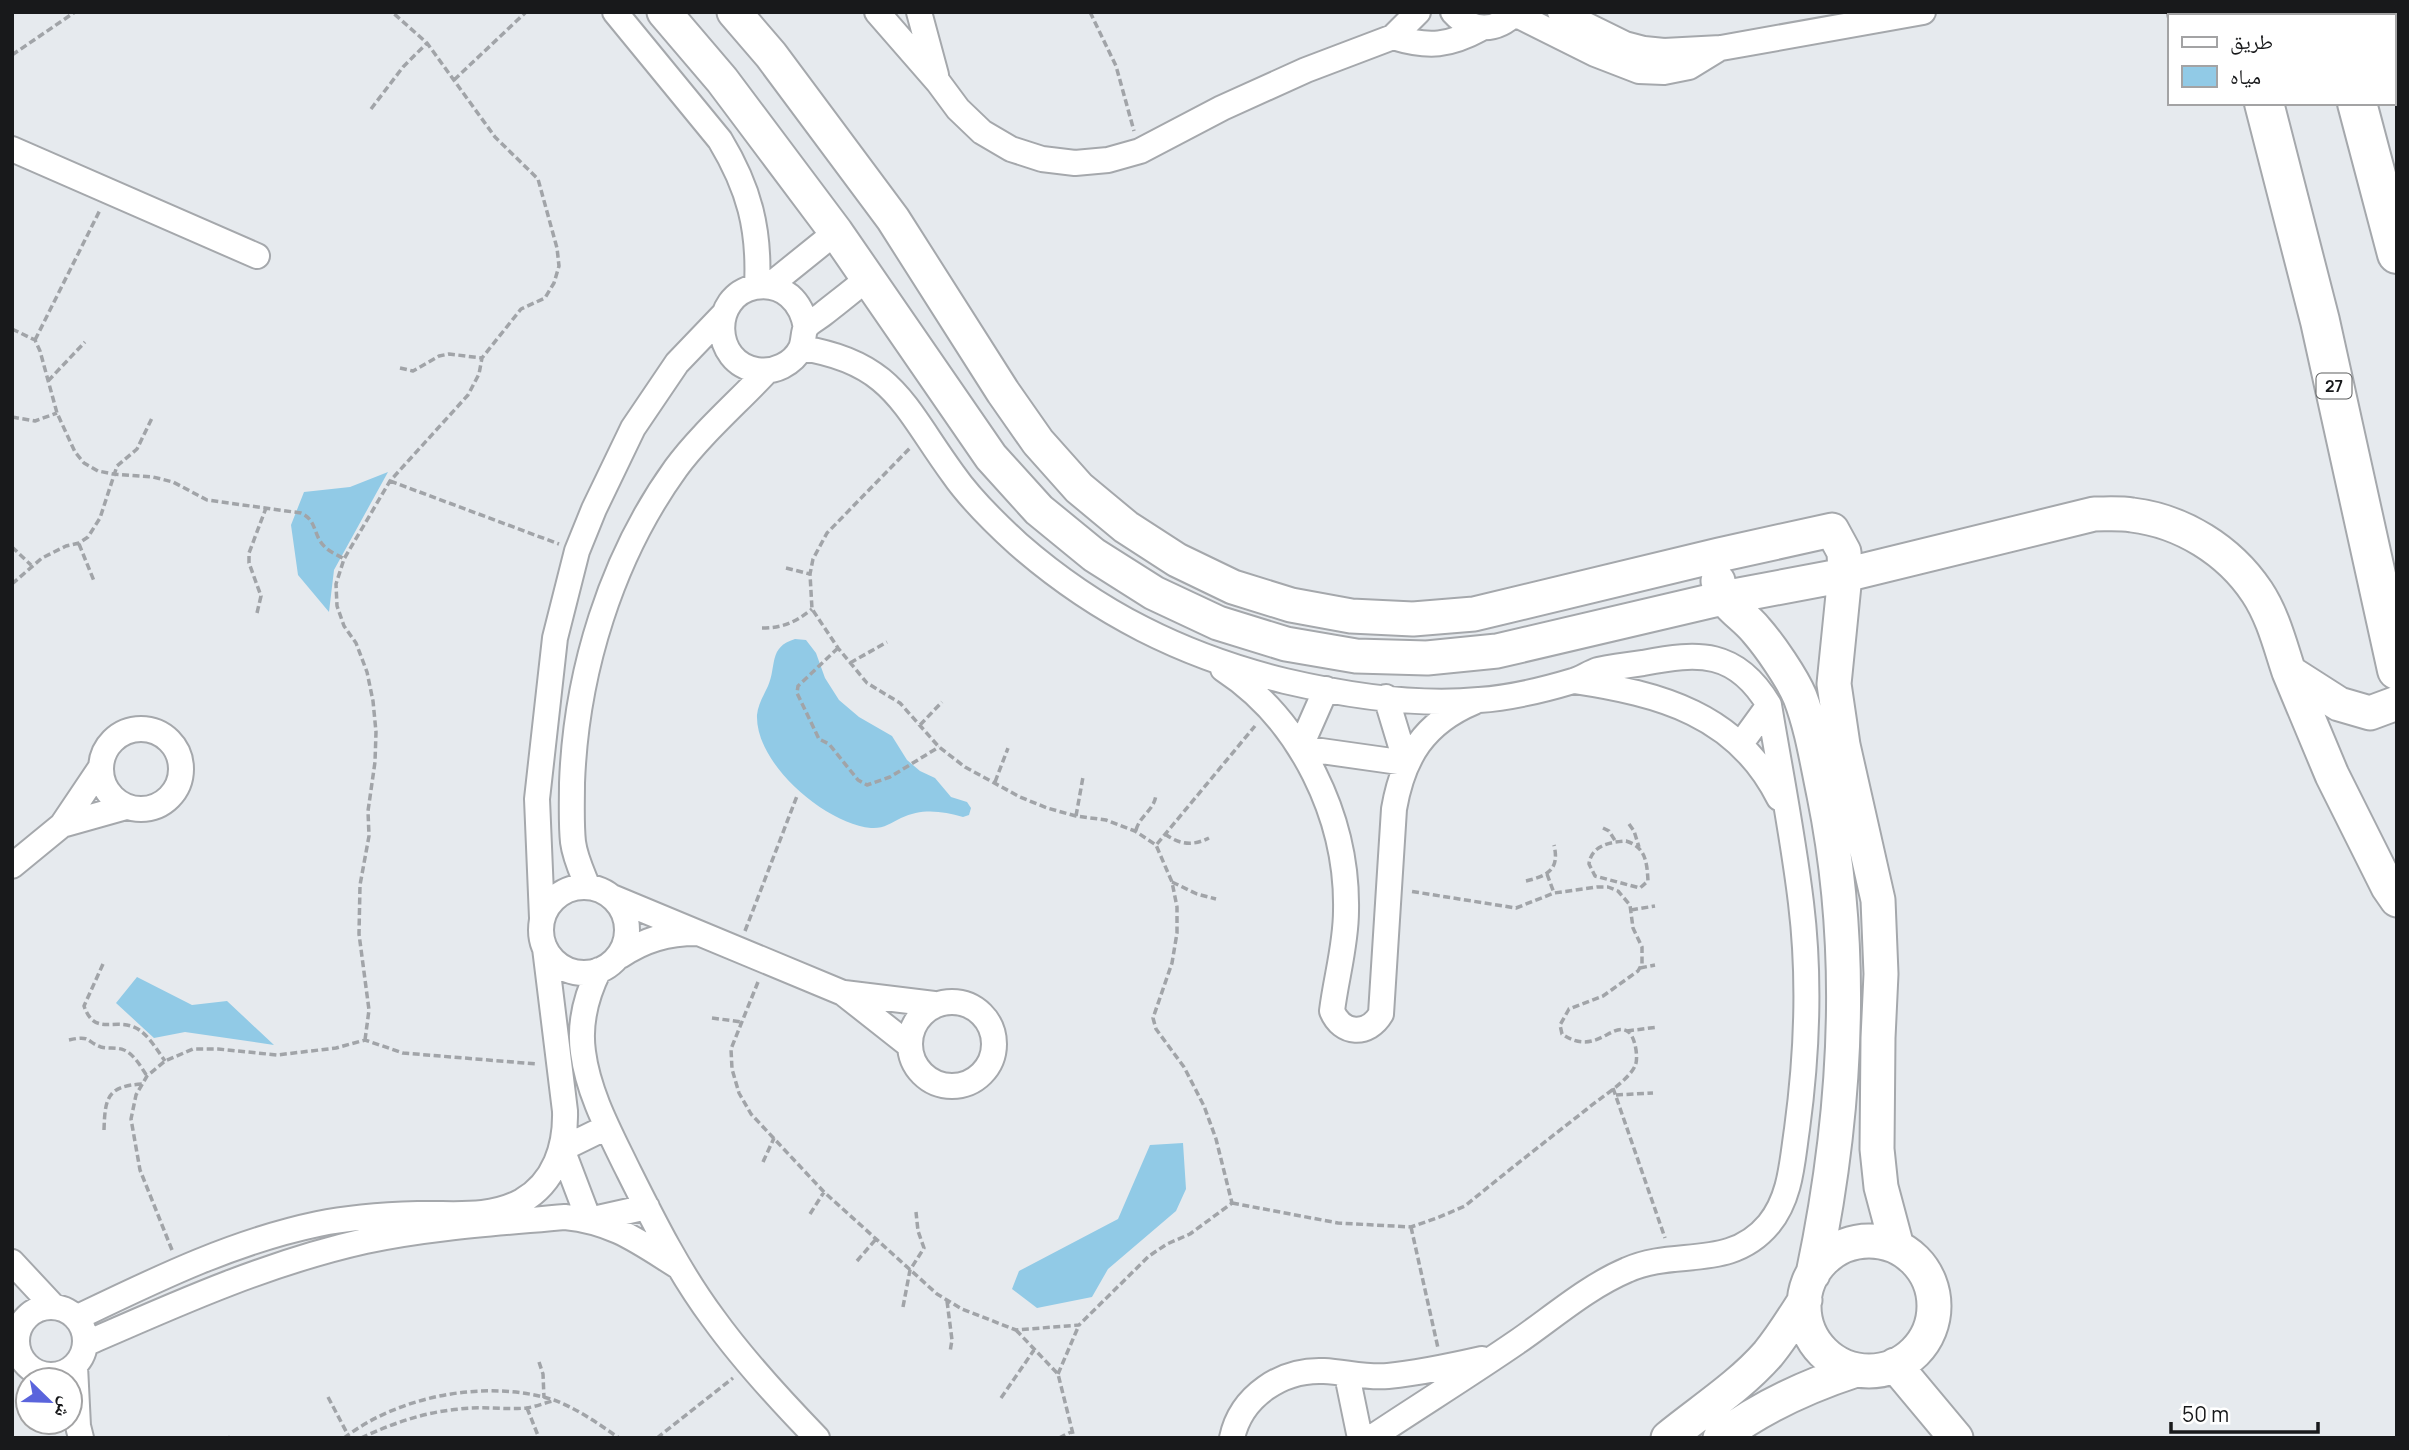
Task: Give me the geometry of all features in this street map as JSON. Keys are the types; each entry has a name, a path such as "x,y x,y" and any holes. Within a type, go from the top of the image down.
{"main road":[{"path":"664,12 722,80 836,232 992,457 1039,510 1094,555 1154,593 1218,623 1286,644 1356,656 1427,658 1497,651 1723,598 1845,575 2094,514 2132,515 2169,523 2203,540 2233,563 2257,592 2274,626 2289,672 2332,775 2397,900"},
{"path":"734,12 771,55 893,219 1038,442 1079,488 1126,527 1177,560 1233,587 1291,605 1352,616 1413,619 1474,614 1832,530 1844,552 1845,575 1835,684 1843,745 1878,900 1881,974 1877,1149 1881,1187 1897,1247"},
{"name":"27","path":"2265,105 2320,321 2397,670"},
{"path":"2358,105 2397,254"},
{"path":"1668,1438 1741,1380 1766,1356 1787,1329 1809,1287 1825,1259 1840,1248 1859,1242 1878,1241 1897,1247 1910,1256 1921,1267 1931,1289 1933,1313 1930,1326 1917,1349 1895,1365 1869,1371 1856,1370 1831,1359 1821,1350 1808,1326 1809,1287 1834,1159 1841,1065 1843,973 1840,907 1831,828 1815,751 1799,695 1755,629 1723,598 1717,575 1719,555"},
{"path":"2289,672 2339,704 2370,713 2397,703"},
{"path":"1895,1365 1956,1438"},
{"path":"1720,1438 1763,1408 1824,1380 1856,1370"},
{"path":"1741,1380 1763,1408"}],"street":[{"path":"615,12 720,140 733,162 752,209 763,286"},
{"path":"877,12 966,117 982,132 1011,149 1042,159 1075,163 1108,160 1140,151 1270,86 1393,37 1418,12"},
{"path":"919,12 938,82"},
{"path":"1453,12 1462,21 1482,28"},
{"path":"1560,12 1625,44 1642,60 1664,72 1689,67 1721,48 1923,12"},
{"path":"1393,37 1415,44 1438,45 1461,39 1482,28 1494,27 1506,22 1516,13 1595,54 1642,60"},
{"path":"12,149 257,256"},
{"path":"68,1366 80,1355 193,1297 279,1265 421,1223 504,1210 524,1200 554,1169 562,1149 565,1111 541,935 537,799 555,638 578,551 594,509 633,428 677,363 740,293 763,286 836,232"},
{"path":"589,887 576,858 573,842 573,761 578,716 598,629 631,545 677,467 767,371 787,363 803,338 869,277"},
{"path":"763,286 787,293 795,300 801,308 803,338"},
{"path":"723,314 722,335 730,355 747,368 767,371"},
{"path":"803,338 869,370 888,384 905,401 924,434 956,478 985,511 1051,571 1124,620 1204,657 1285,681 1386,698 1478,701"},
{"path":"1204,657 1248,688 1270,709 1300,748 1325,799 1345,872 1343,948 1332,1011 1340,1025 1347,1029 1363,1030 1377,1021 1381,1014 1394,810 1398,785 1406,763 1419,742 1436,724 1455,710 1478,701 1574,681 1597,671 1674,657 1712,658 1729,665 1759,688 1769,705 1802,904 1807,995 1803,1087 1790,1177 1783,1202 1768,1225 1748,1242 1724,1254 1655,1261 1605,1280 1497,1356 1371,1438"},
{"path":"1663,699 1674,657"},
{"path":"1574,681 1663,699 1704,718 1740,746 1764,774 1788,814"},
{"path":"1300,748 1326,689"},
{"path":"1386,698 1406,763"},
{"path":"1740,746 1769,705"},
{"path":"131,730 156,732 167,738 180,759 178,784 172,795 151,808 138,810 126,807 107,791 102,779 104,754 110,744 131,730"},
{"path":"1300,748 1406,763"},
{"path":"12,866 62,825 101,767"},
{"path":"62,825 126,807"},
{"path":"542,918 553,899 564,892 589,887 601,890 612,897 843,993 909,1045"},
{"path":"612,897 625,918 627,931 620,956"},
{"path":"544,948 551,959 561,967 586,973 599,970 638,944 658,937 701,933"},
{"path":"599,970 584,1010 583,1052 587,1072 607,1127 680,1267 713,1318 750,1364 817,1438"},
{"path":"843,993 934,1004 961,1002 974,1007 984,1015 991,1027 993,1053 988,1066 968,1083 941,1085 929,1079 912,1059 909,1045 912,1029 921,1014 934,1004"},
{"path":"562,1149 607,1127"},
{"path":"562,1149 589,1220"},
{"path":"589,1220 647,1207"},
{"path":"76,1318 179,1268 271,1236 320,1224 370,1217 421,1223 565,1217 589,1220 623,1232 680,1267"},
{"path":"12,1262 54,1307"},
{"path":"12,1268 18,1328 17,1360"},
{"path":"18,1328 43,1308 54,1307 70,1312 85,1334 79,1366"},
{"path":"1232,1438 1242,1412 1257,1394 1277,1380 1299,1373 1323,1371 1385,1376 1497,1356"},
{"path":"1347,1375 1360,1438"}],"path":[{"path":"12,55 75,12"},
{"path":"365,1040 369,1010 359,934 360,884 369,836 368,811 376,732 367,672 356,643 344,626 337,606 336,584 344,559 390,481 468,395 475,385 482,358 521,309 545,298 555,283 559,266 557,248 538,179 495,137 428,43 392,12"},
{"path":"454,80 526,12"},
{"path":"1090,12 1116,66 1140,151"},
{"path":"371,108 403,67 428,43"},
{"path":"35,340 110,191"},
{"path":"12,329 35,340 57,413 75,452 85,463 98,471 173,482 207,500 308,516 325,548 344,559"},
{"path":"48,382 85,342"},
{"path":"400,368 413,371 439,356 449,354 482,358"},
{"path":"12,417 36,421 57,413"},
{"path":"12,584 31,565 54,551 89,537 95,528 113,474 123,459 137,449 152,418"},
{"path":"924,434 818,545 810,574 812,609 838,649 867,683 900,702 939,747 965,767 1038,804 1076,816 1106,820 1135,831 1156,845 1172,882 1177,907 1177,933 1172,963 1153,1018 1156,1029 1184,1067 1204,1106 1216,1139 1232,1203"},
{"path":"390,481 578,551"},
{"path":"257,613 261,596 249,563 249,553 266,508"},
{"path":"79,543 94,581"},
{"path":"12,547 31,565"},
{"path":"786,568 810,574"},
{"path":"762,628 777,628 796,623 812,609"},
{"path":"850,663 887,642"},
{"path":"838,649 798,686 797,693 819,739 829,744 858,780 867,785 890,777 939,747"},
{"path":"920,725 942,702"},
{"path":"1156,845 1270,709"},
{"path":"995,782 1009,748"},
{"path":"1076,816 1083,777"},
{"path":"1135,831 1142,817 1153,807 1156,794"},
{"path":"738,949 797,796"},
{"path":"1629,824 1646,860 1648,881 1640,888 1595,876 1589,864 1592,851 1598,847 1626,841 1639,847"},
{"path":"1603,828 1609,831 1616,842"},
{"path":"1165,834 1172,840 1191,844 1209,838"},
{"path":"1554,845 1555,860 1548,874 1554,893"},
{"path":"1526,881 1548,874"},
{"path":"1172,882 1197,894 1216,899"},
{"path":"1622,895 1627,885"},
{"path":"1390,887 1516,908 1554,893 1608,887 1622,895 1631,910 1633,928 1643,956 1639,968 1631,976 1603,996 1569,1009 1560,1025 1562,1034 1570,1039 1591,1043 1619,1030 1658,1027"},
{"path":"1631,910 1655,906"},
{"path":"767,961 731,1049 732,1069 739,1093 751,1114 824,1192 947,1300 988,1321 1016,1330 1079,1325"},
{"path":"103,964 85,1006 88,1017 97,1024 124,1023 137,1028 165,1061"},
{"path":"1639,968 1655,965"},
{"path":"712,1018 742,1022"},
{"path":"1058,1374 1079,1325 1149,1256 1190,1234 1232,1203 1338,1223 1411,1227 1465,1206 1614,1088 1636,1064 1631,1034 1628,1031"},
{"path":"69,1040 80,1037 91,1040 100,1047 124,1050 133,1056 147,1076"},
{"path":"179,1268 140,1170 131,1119 136,1095 142,1084 147,1076 165,1061 193,1049 277,1055 336,1048 365,1040 402,1053 559,1066"},
{"path":"104,1130 106,1102 111,1093 120,1087 142,1084"},
{"path":"1614,1088 1673,1259"},
{"path":"1616,1096 1653,1093"},
{"path":"763,1162 774,1138"},
{"path":"810,1213 824,1192"},
{"path":"903,1307 910,1270 924,1248 918,1231 916,1212"},
{"path":"1411,1227 1443,1367"},
{"path":"857,1261 876,1239"},
{"path":"947,1300 950,1352"},
{"path":"1016,1330 1058,1374 1074,1438"},
{"path":"1001,1398 1034,1350"},
{"path":"539,1362 544,1374 543,1398"},
{"path":"657,1438 750,1364"},
{"path":"328,1398 346,1436 416,1401 462,1391 509,1391 555,1401 601,1425 618,1438"},
{"path":"361,1438 388,1425 423,1415 471,1408 527,1408 555,1401"},
{"path":"527,1408 539,1438"},
{"path":"1059,1438 1073,1431"}],"water":[{"path":"388,472 334,570 329,612 298,575 291,525 304,492 350,487"},
{"path":"806,640 816,653 825,678 839,700 859,717 892,736 907,760 920,771 935,778 951,797 967,802 971,808 969,815 963,817 924,812 909,815 883,827 871,828 834,816 796,788 768,753 759,734 757,715 771,679 777,652 786,642"},
{"path":"137,977 192,1005 227,1001 274,1045 185,1032 154,1038 116,1003"},
{"path":"1183,1143 1186,1189 1176,1211 1108,1269 1092,1297 1037,1308 1012,1289 1019,1271 1118,1219 1150,1145"}]}
